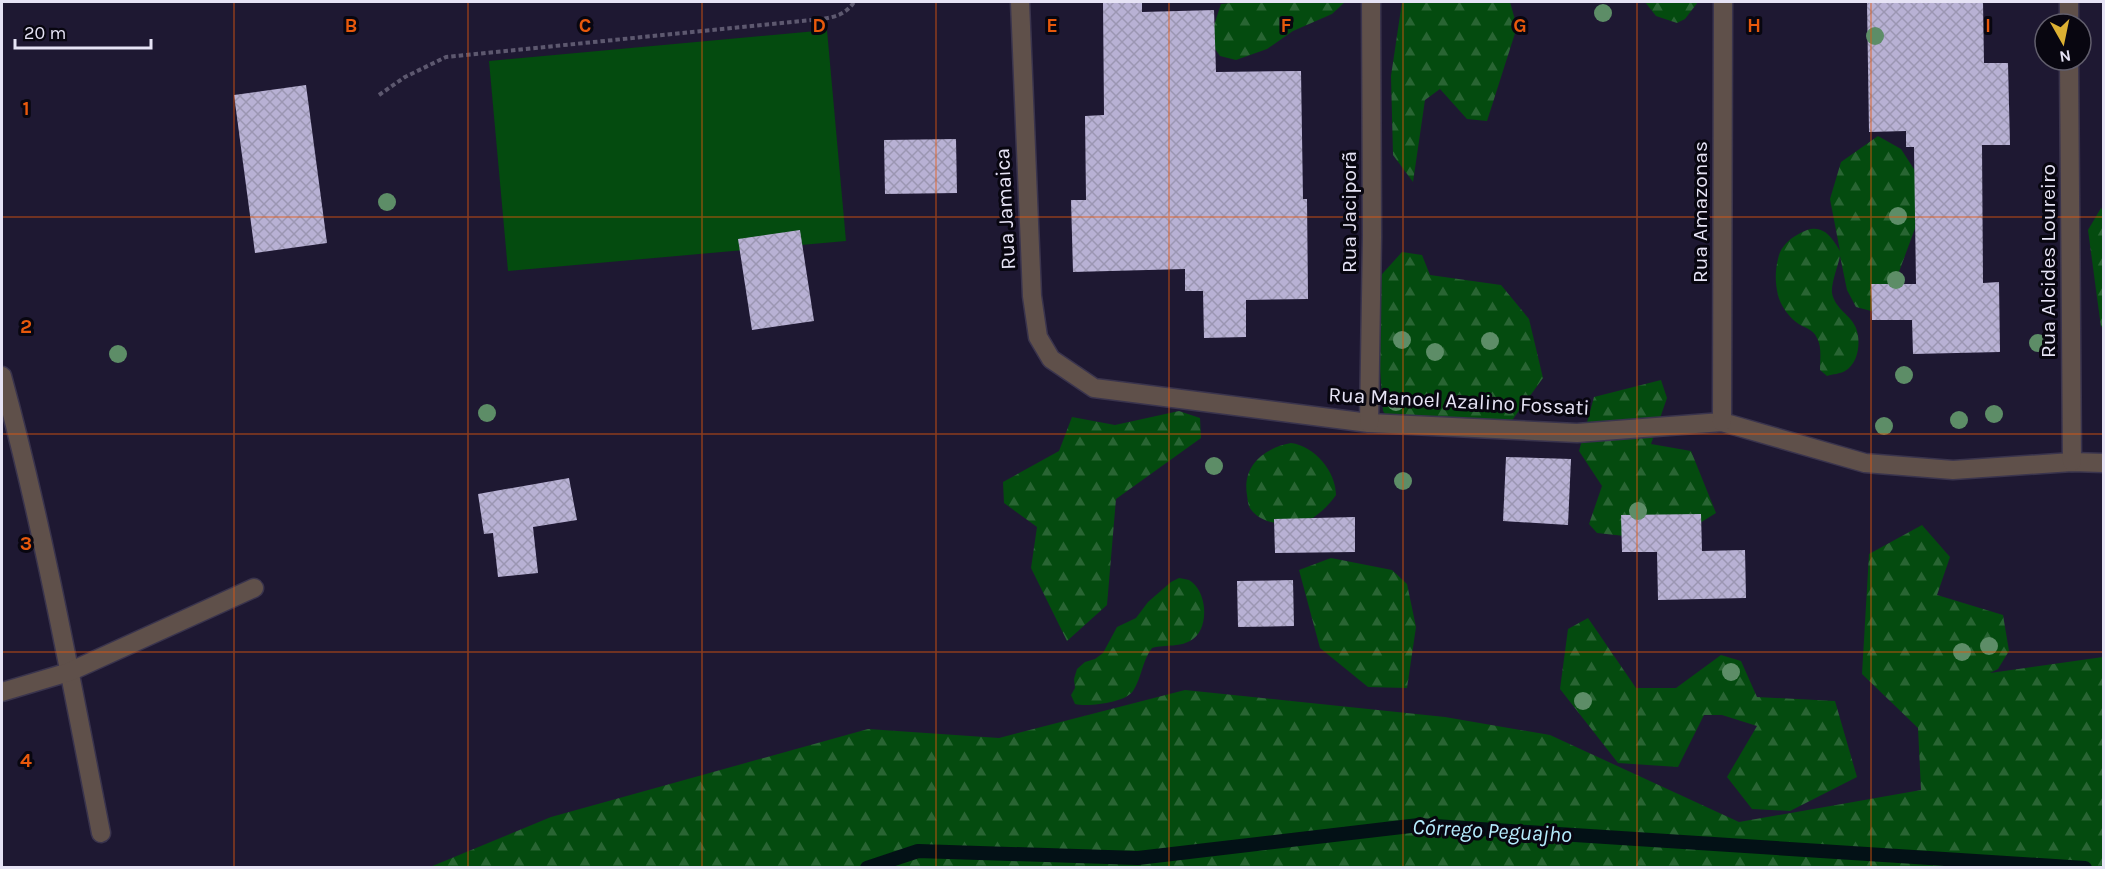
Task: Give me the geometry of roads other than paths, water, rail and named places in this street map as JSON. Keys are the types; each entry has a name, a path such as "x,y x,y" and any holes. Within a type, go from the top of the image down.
{"street":[{"name":"Rua Jamaica","path":"1020,2 1032,296 1038,337 1051,359 1094,388"},
{"name":"Rua Jaciporã","path":"1369,423 1372,237 1371,2"},
{"name":"Rua Amazonas","path":"1722,422 1723,2"},
{"name":"Rua Alcides Loureiro","path":"2069,72 2072,462"},
{"path":"2,376 16,427 69,672 100,834"},
{"name":"Rua Manoel Azalino Fossati","path":"1094,388 1369,423 1576,433 1722,422 1865,463 1953,470 2072,462 2103,463"},
{"path":"2,692 69,672 254,588"}],"waterway":[{"name":"Córrego Peguajho","path":"867,868 918,851 1138,858 1419,825 2085,868"}]}
